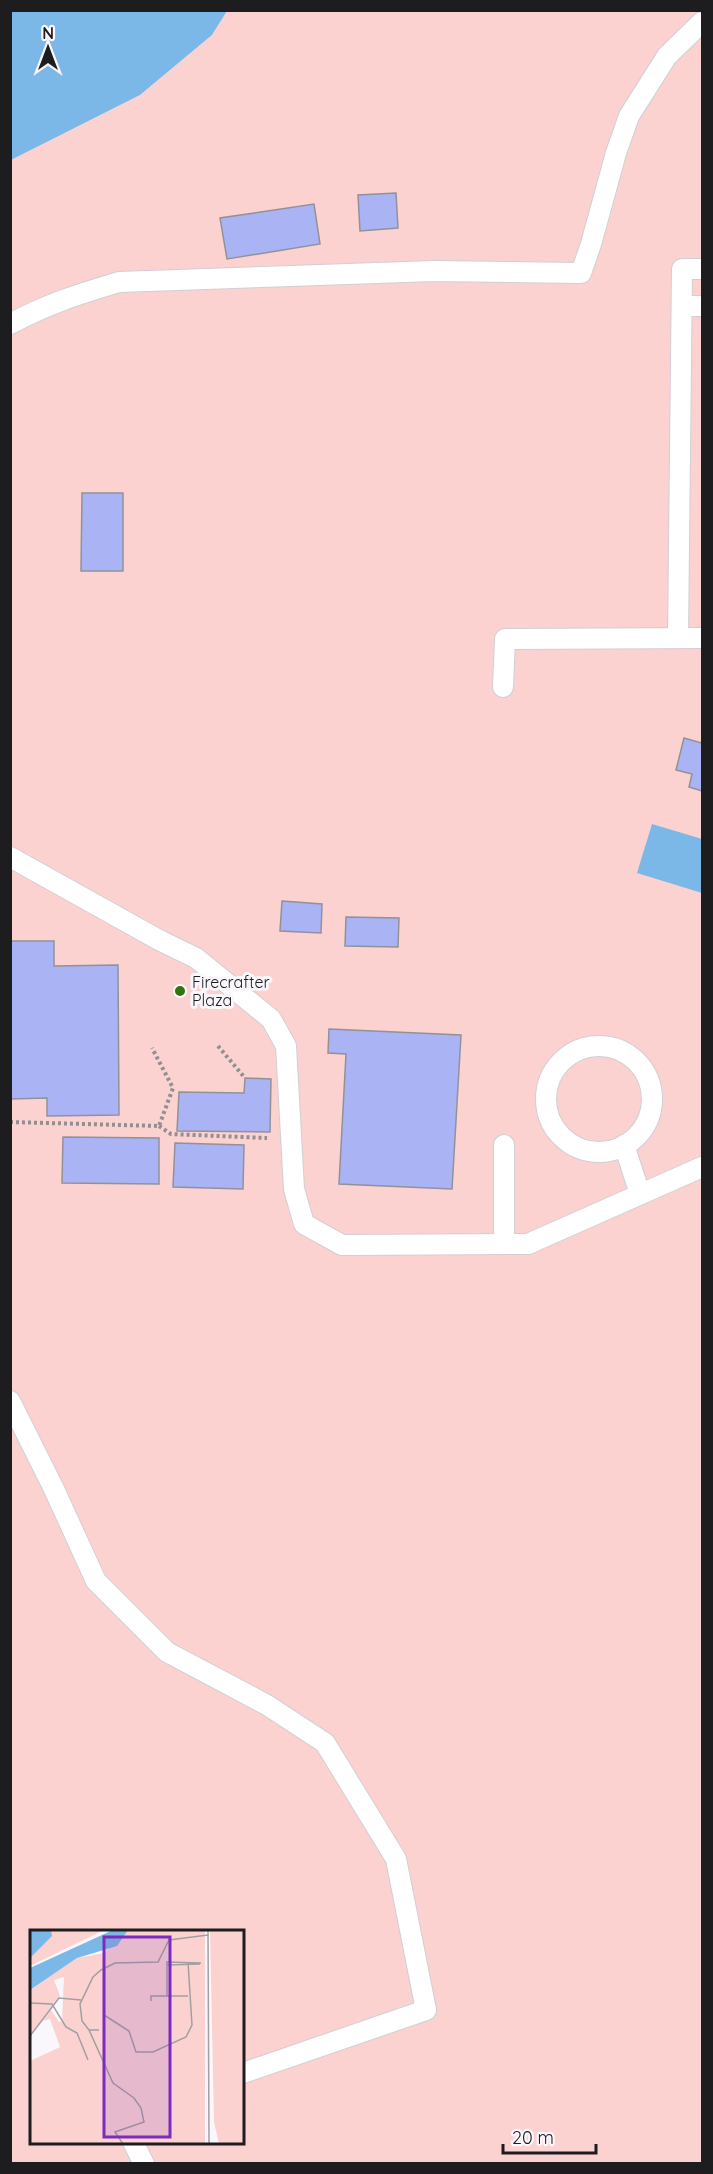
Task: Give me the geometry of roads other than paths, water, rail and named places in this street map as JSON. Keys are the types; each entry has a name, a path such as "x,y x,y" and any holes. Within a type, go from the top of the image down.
{"lane":[{"path":"10,324 39,308 119,282 434,271 581,273 629,116 667,56 702,22"},
{"path":"678,638 682,269 702,269"},
{"path":"682,306 702,306"},
{"path":"503,687 505,639 702,638"},
{"path":"10,857 159,940 196,958 271,1019 286,1046 294,1189 304,1224 342,1245 528,1244 702,1167"},
{"path":"593,1046 611,1047 628,1054 641,1067 649,1083 652,1101 648,1118 638,1134 624,1145 600,1151 575,1146 561,1136 551,1122 546,1107 546,1090 552,1074 562,1060 576,1051 593,1046"},
{"path":"504,1145 504,1244"},
{"path":"624,1145 640,1194"},
{"path":"10,1401 96,1581 167,1652 267,1705 325,1743 396,1859 426,2010 244,2073"},
{"path":"133,2144 144,2163"}],"water":[{"path":"11,10 227,11 212,35 140,95 11,160"},
{"path":"652,824 702,839 702,893 637,873"}],"place":[{"name":"Firecrafter Plaza","path":"180,991"}]}
